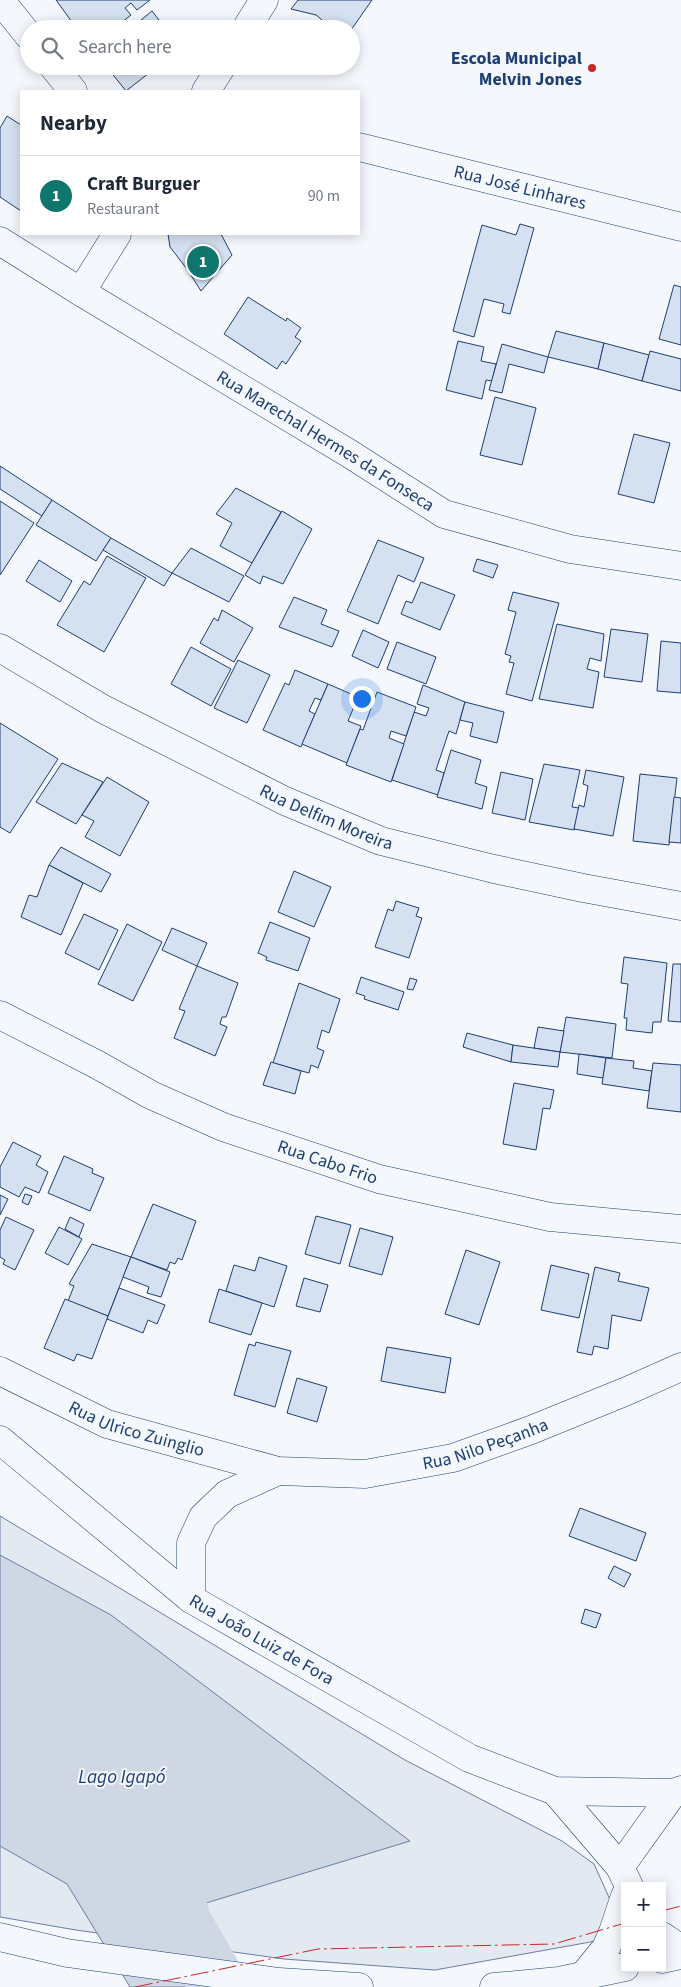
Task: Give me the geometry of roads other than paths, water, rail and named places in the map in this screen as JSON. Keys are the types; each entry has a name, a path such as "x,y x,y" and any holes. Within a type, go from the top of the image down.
{"street":[{"path":"0,0 20,25"},
{"path":"252,20 264,0"},
{"path":"60,75 72,90"},
{"path":"207,90 216,75"},
{"name":"Rua José Linhares","path":"360,147 681,227"},
{"path":"81,292 116,235"},
{"name":"Rua Marechal Hermes da Fonseca","path":"0,241 350,454 444,514 570,549 681,566"},
{"name":"Rua Delfim Moreira","path":"0,648 103,709 268,792 381,841 574,886 681,906"},
{"name":"Rua Cabo Frio","path":"0,1015 96,1064 151,1095 223,1127 379,1179 550,1217 681,1229"},
{"name":"Rua Nilo Peçanha","path":"278,1471 365,1474 453,1458 531,1430 681,1367"},
{"name":"Rua Ulrico Zuinglio","path":"0,1372 107,1424 278,1471"},
{"name":"Rua João Luiz de Fora","path":"0,1440 191,1598 469,1758 555,1791 677,1791"},
{"path":"191,1598 191,1543 203,1517 227,1494 278,1471"},
{"name":"Rua João Luiz de Fora","path":"555,1791 624,1882"},
{"path":"627,1882 677,1791"},
{"path":"584,1975 606,1948 614,1932 621,1904"},
{"path":"0,1937 67,1953 279,1982 359,1987"},
{"path":"666,1939 681,1949"},
{"path":"666,1958 681,1955"},
{"path":"494,1987 559,1981 621,1968"}],"water":[{"name":"Lago Igapó","path":"0,1555 111,1615 410,1841 160,1917 208,1987 130,1987 67,1884 0,1846"}],"waterway":[{"path":"142,1842 163,1858 174,1890 181,1921 219,1987"}],"place":[{"name":"Escola Municipal Melvin Jones","path":"592,68"},
{"name":"Craft Burguer","path":"203,262"}]}
